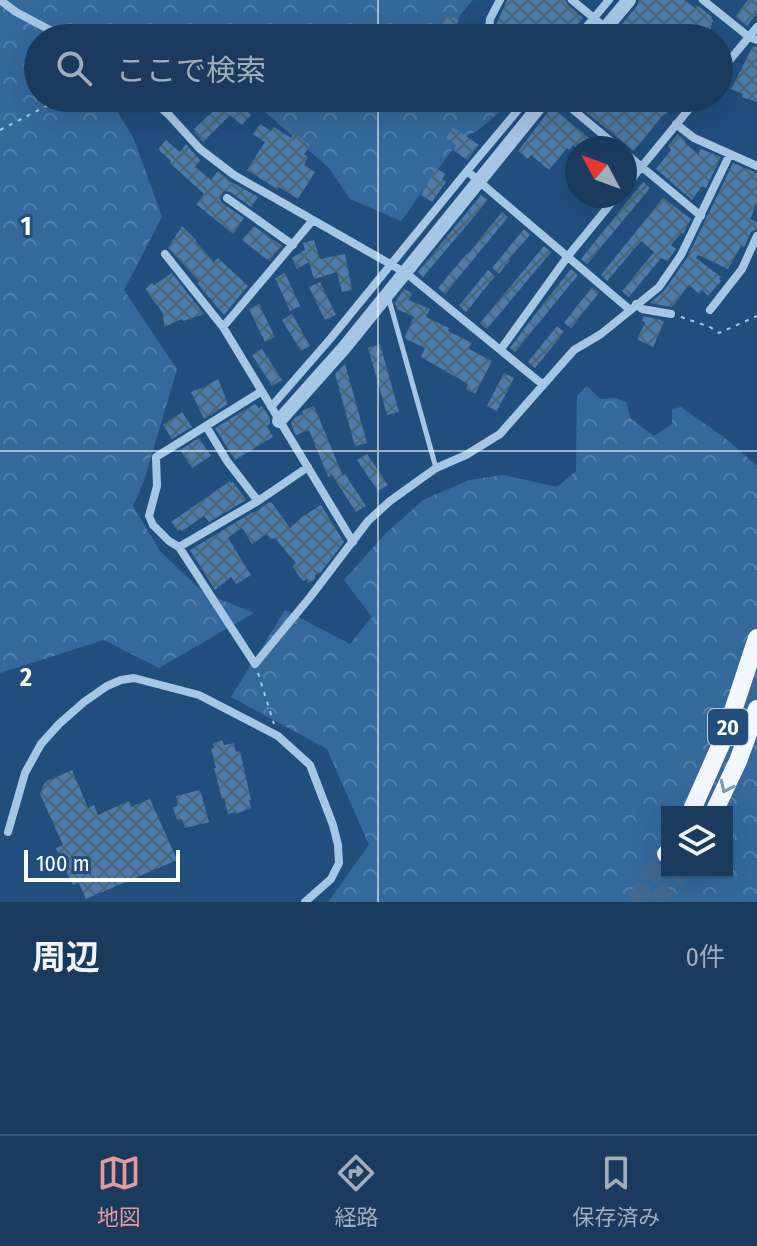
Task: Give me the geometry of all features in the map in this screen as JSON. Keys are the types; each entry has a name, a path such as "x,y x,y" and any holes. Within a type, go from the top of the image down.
{"highway":[{"name":"20","path":"694,806 725,735 757,638"},
{"name":"20","path":"717,806 757,709"}],"street":[{"path":"0,0 39,24"},
{"path":"489,24 500,0"},
{"path":"572,0 595,24"},
{"path":"600,24 609,0"},
{"path":"603,24 629,0"},
{"path":"703,0 753,38"},
{"path":"733,59 753,38 757,27"},
{"path":"166,112 200,149 234,175 406,273 542,384"},
{"path":"275,414 331,338 516,112"},
{"path":"275,414 344,348 535,112"},
{"path":"576,112 605,136"},
{"path":"637,172 685,112"},
{"path":"676,124 694,138 757,166"},
{"path":"262,391 156,457 157,486 149,516 153,525 179,547 255,664 368,521 436,468 466,455 500,434 574,350 601,334 659,287 681,255 730,154"},
{"path":"637,164 701,216"},
{"path":"467,171 633,306 671,314"},
{"path":"227,198 293,245"},
{"path":"501,349 568,256 607,208"},
{"path":"223,327 313,220"},
{"path":"710,310 742,269 757,236"},
{"path":"165,254 223,327 353,542"},
{"path":"331,338 344,348"},
{"path":"206,426 227,461 258,501"},
{"path":"179,547 258,501 308,467"},
{"path":"8,832 25,773 41,744 84,702 107,686 134,678 199,695 278,736 310,765 325,801 338,845 339,863 331,879 305,902"}],"lane":[{"path":"388,295 436,468"}],"path":[{"path":"0,130 35,112"},
{"path":"671,314 719,333 757,316"},
{"path":"255,664 278,736"}],"green space":[{"path":"0,0 473,0 460,15 457,24 24,24 24,112 118,112 134,139 162,217 124,290 177,369 144,481 133,506 160,551 204,593 254,613 159,668 104,640 0,673"},
{"path":"265,112 500,112 477,131 460,139 401,221 350,199 329,168"},
{"path":"587,386 600,399 615,398 626,402 631,419 654,436 672,424 672,409 681,407 725,438 757,466 757,902 328,902 369,845 327,749 231,697 285,610 350,644 372,617 344,580 385,534 423,500 469,480 503,475 557,487 576,471 577,396"}],"building":[{"path":"507,0 565,0 583,18 578,24 497,23"},
{"path":"639,0 684,0 695,8 697,5 713,20 712,24 622,24"},
{"path":"748,0 757,0 757,13 747,26 735,17"},
{"path":"446,15 459,20 457,24 443,24"},
{"path":"753,46 757,47 757,102 742,97 743,94 733,90"},
{"path":"212,112 248,112 251,115 242,125 230,115 203,142 193,130"},
{"path":"548,112 558,112 587,136 565,136 565,150 549,170 531,155 528,159 518,151"},
{"path":"586,112 667,112 637,147 637,136 616,136"},
{"path":"260,124 271,131 274,127 291,138 294,133 310,145 304,154 308,157 304,165 315,172 298,199 247,170 265,142 253,134"},
{"path":"453,127 479,145 467,160 453,150 456,145 446,138"},
{"path":"678,134 698,154 701,149 721,157 706,188 702,186 692,200 656,169 671,150 668,146"},
{"path":"166,140 180,152 186,144 200,160 195,167 211,180 218,171 258,197 251,207 230,192 225,191 221,195 222,203 244,218 233,234 196,204 204,194 160,151"},
{"path":"733,163 757,173 757,203 750,219 757,222 757,229 751,232 728,269 698,255 696,258 721,277 708,296 702,290 699,294 689,285 672,307 650,303 664,291 687,258"},
{"path":"436,168 446,174 442,179 446,182 432,202 421,195"},
{"path":"643,182 650,188 637,204 637,189"},
{"path":"481,195 488,200 423,277 418,272"},
{"path":"663,198 691,219 683,234 671,245 676,249 668,261 661,258 629,297 622,291 654,252 641,241 607,281 601,275"},
{"path":"622,208 633,208 587,264 581,259"},
{"path":"502,212 508,217 445,294 438,288"},
{"path":"182,226 214,262 218,258 248,286 224,315 197,283 199,281 168,248"},
{"path":"254,226 282,246 269,261 242,240"},
{"path":"524,229 530,235 499,274 492,268"},
{"path":"314,240 320,259 345,254 352,290 342,292 337,272 314,279 309,262 297,269 292,258 305,250 303,243"},
{"path":"544,246 551,252 487,329 480,323"},
{"path":"571,269 578,275 515,352 510,348"},
{"path":"488,270 495,276 466,312 459,306"},
{"path":"172,273 204,314 164,327 163,313 145,289"},
{"path":"285,273 300,306 290,311 275,278"},
{"path":"320,282 336,315 325,320 309,287"},
{"path":"592,287 599,293 571,328 564,323"},
{"path":"404,289 412,293 409,300 430,309 426,317 472,343 469,349 492,361 475,394 466,389 468,384 421,357 425,348 406,339 414,317 397,309 395,302"},
{"path":"259,304 275,337 265,342 249,309"},
{"path":"292,314 310,346 301,351 282,320"},
{"path":"643,316 664,322 653,347 637,339 645,322 642,321"},
{"path":"557,326 564,332 535,368 528,362"},
{"path":"380,344 399,412 387,415 368,348"},
{"path":"262,349 282,380 272,386 252,355"},
{"path":"345,364 367,443 355,446 335,374"},
{"path":"504,373 514,378 497,411 487,406"},
{"path":"218,379 228,404 204,419 191,392"},
{"path":"255,404 259,408 262,406 270,418 267,426 273,437 235,460 215,428"},
{"path":"314,406 343,476 345,474 366,506 356,512 332,475 328,477 309,430 296,435 294,432 291,423 303,414 302,411"},
{"path":"182,412 192,427 172,439 163,425"},
{"path":"199,438 211,456 192,468 180,450"},
{"path":"367,454 388,485 378,491 357,460"},
{"path":"230,481 246,500 209,522 204,516 178,531 171,522"},
{"path":"269,502 290,528 321,505 344,542 321,572 315,575 315,579 308,583 307,579 301,579 293,567 296,563 275,538 271,539 267,534 252,544 242,528 228,538 251,575 236,584 231,577 215,590 190,550"},
{"path":"222,740 224,745 234,743 236,752 240,751 251,800 251,808 236,814 228,814 214,768 211,749 214,748 213,743"},
{"path":"72,770 88,808 94,805 98,815 129,801 131,807 150,799 177,860 86,899 79,883 73,885 64,867 56,848 63,845 40,794 45,782"},
{"path":"200,790 209,822 185,828 182,819 177,820 173,807 178,806 176,796"}],"tunnel":[{"path":"635,902 661,862"},
{"path":"658,902 675,878"}]}
